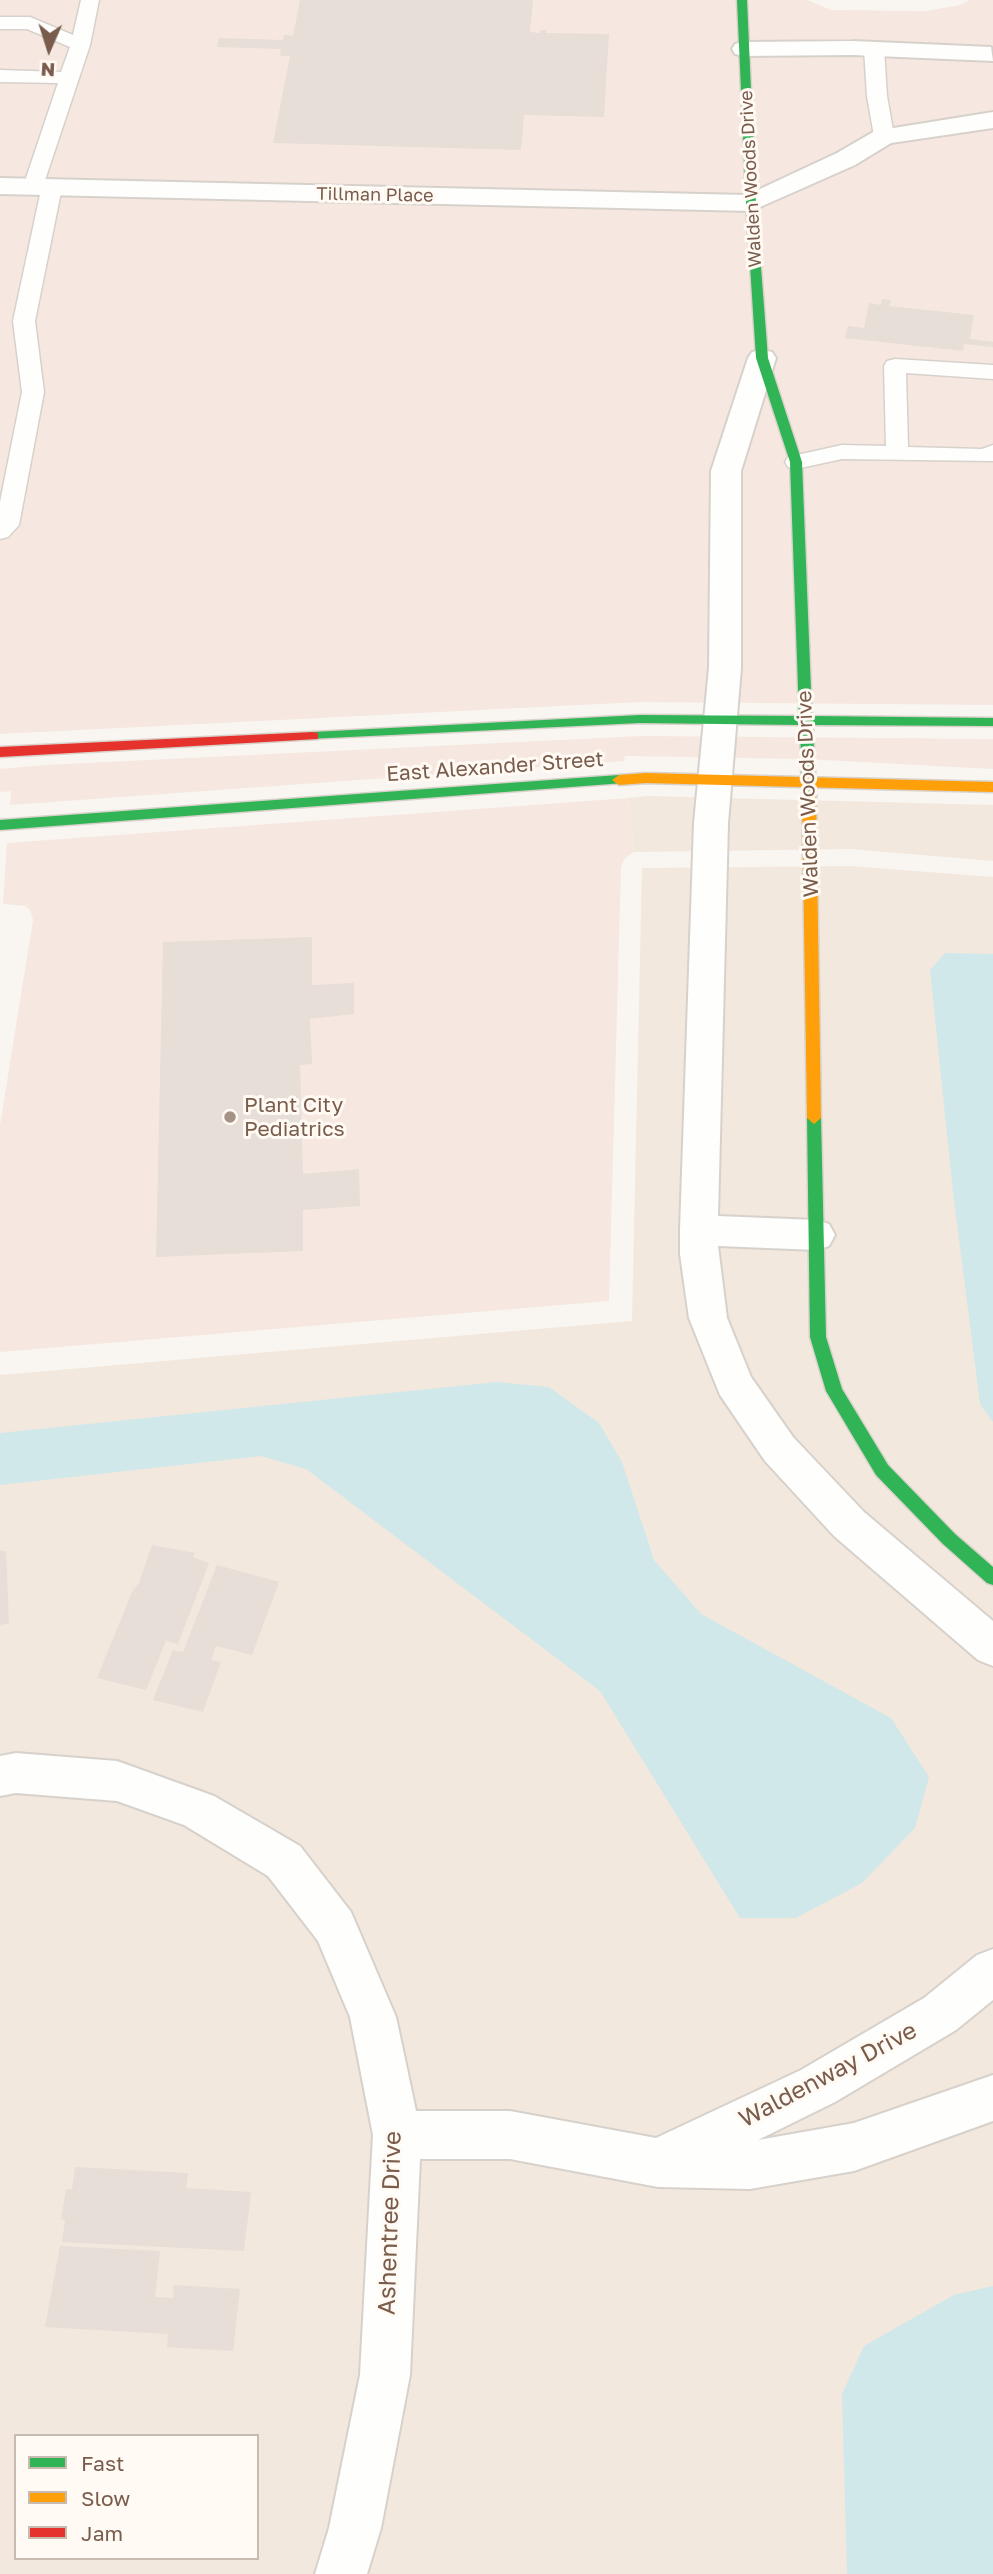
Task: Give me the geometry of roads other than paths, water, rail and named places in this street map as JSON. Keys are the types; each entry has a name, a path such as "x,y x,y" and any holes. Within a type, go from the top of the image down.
{"street":[{"name":"Walden Woods Drive","path":"742,0 751,203 762,358 796,462 809,780 818,1337 834,1391 882,1470 949,1539 993,1578"},
{"path":"744,49 874,49 990,54"},
{"path":"751,203 846,159 884,136 993,120"},
{"name":"Tillman Place","path":"0,186 751,203"},
{"name":"Walden Woods Drive","path":"762,358 726,471 725,668 711,823 699,1230 699,1254 708,1318 734,1384 779,1449 849,1524 993,1647"},
{"name":"East Alexander Street","path":"0,752 640,719 993,722"},
{"name":"East Alexander Street","path":"0,825 646,778 809,780 993,787"},
{"path":"699,1230 816,1235"},
{"name":"Ashentree Drive","path":"0,1776 16,1773 117,1781 198,1810 284,1861 335,1927 373,2017 397,2135 385,2375 355,2528 341,2574"},
{"name":"Waldenway Drive","path":"658,2163 818,2086 940,2014 992,1973"},
{"name":"Waldenway Drive","path":"397,2135 510,2135 658,2163 750,2165 854,2147 993,2098"}],"lane":[{"path":"0,531 7,524 33,392 24,321 43,187 90,0"},
{"path":"0,23 30,23 80,45"},
{"path":"874,49 877,96 884,136"},
{"path":"0,76 69,78"},
{"path":"897,453 895,366 993,372"},
{"path":"796,462 842,452 987,456 993,452"}],"water":[{"path":"945,953 993,954 993,1422 980,1404 953,1192 930,970"},
{"path":"497,1382 549,1387 599,1423 622,1462 654,1560 701,1614 891,1718 929,1777 915,1828 862,1883 796,1918 740,1918 600,1691 306,1469 261,1456 0,1485 0,1433"},
{"path":"993,2286 993,2574 847,2574 842,2394 864,2346 954,2295"}],"place":[{"name":"Plant City Pediatrics","path":"230,1117"}]}
